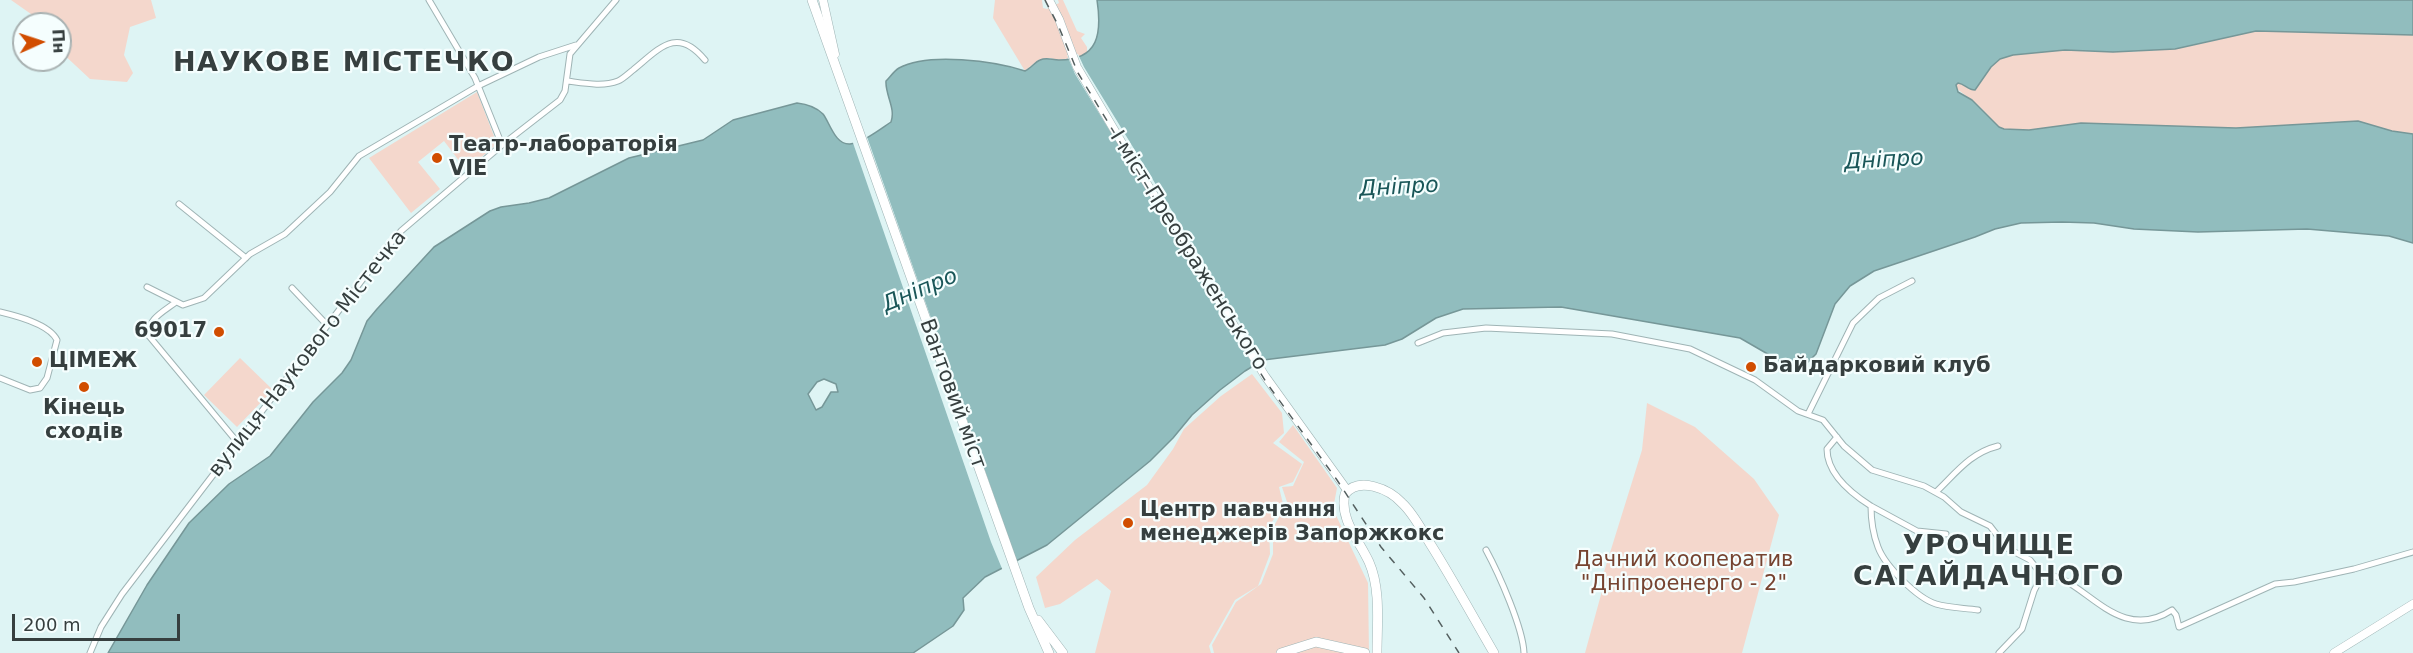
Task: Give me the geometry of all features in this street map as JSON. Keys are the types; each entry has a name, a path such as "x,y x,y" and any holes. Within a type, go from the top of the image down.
{"main road":[{"name":"Вантовий міст","path":"812,0 1029,608"},
{"path":"823,0 840,78"},
{"name":"I міст Преображенського","path":"1049,0 1059,19 1077,67 1128,153 1265,376 1345,488"},
{"path":"1377,653 1377,617 1372,569 1347,520 1343,507 1345,488 1359,485 1376,487 1393,495 1404,504 1494,653"},
{"path":"2334,653 2411,605"},
{"path":"1029,608 1049,653"},
{"path":"1029,608 1063,653"},
{"path":"1281,653 1316,642 1365,653"}],"street":[{"path":"429,0 469,66 502,145"},
{"name":"вулиця Наукового Містечка","path":"90,653 101,627 122,594 401,231 502,145 560,100 567,81 570,54 616,0"},
{"path":"567,81 586,84 619,81 650,56 678,40 689,45 705,60"},
{"path":"147,287 183,305 204,298 246,258 285,234 330,192 359,156 478,86 539,57 576,45"},
{"path":"179,204 246,258"},
{"path":"1808,414 1853,323 1879,298 1912,281"},
{"path":"292,288 327,325"},
{"path":"176,303 152,321 148,327 149,336 238,443"},
{"path":"0,312 36,324 54,334 57,340 47,378 40,388 30,390 0,378"},
{"path":"1419,343 1443,333 1486,328 1612,334 1690,350 1755,380 1780,400 1827,423 1837,437 1872,470 1924,486 1936,492 1961,512 1990,526 2007,548 2030,560 2042,575 2055,576 2104,608 2138,620 2164,615 2172,610 2179,627 2275,584 2294,582 2413,552"},
{"path":"1837,437 1827,449 1832,469 1843,483 1870,506 1917,531 1946,534"},
{"path":"1936,492 1972,456 1984,449 1998,446"},
{"path":"1870,506 1878,549 1912,588 1936,604 1978,610"},
{"path":"1486,550 1499,573 1521,637 1524,653"},
{"path":"1999,653 2022,628 2034,591 2042,575"}],"green space":[{"path":"11,0 151,0 156,18 130,27 124,55 133,73 127,82 90,79 72,62 72,12 28,12"},
{"path":"995,0 1042,0 1043,8 1047,9 1059,3 1058,0 1063,0 1077,31 1085,34 1081,38 1087,47 1087,55 1059,60 1049,58 1038,60 1025,71 993,18"},
{"path":"2256,31 2413,35 2413,134 2392,131 2358,121 2236,128 2081,123 2029,130 2004,129 1956,88 1958,82 1971,90 1980,83 1997,61 2026,52 2117,52 2169,49"},
{"path":"477,92 497,144 466,170 444,141 418,162 440,189 411,213 369,158"},
{"path":"240,358 273,390 237,427 204,395"},
{"path":"1252,374 1282,413 1284,433 1273,443 1302,464 1293,482 1279,487 1283,504 1269,527 1270,554 1258,586 1235,600 1209,646 1211,653 1095,653 1111,591 1097,579 1060,604 1045,608 1036,577 1075,540 1147,485 1173,449 1184,429 1221,396"},
{"name":"Дачний кооператив \"Дніпроенерго - 2\"","path":"1647,403 1695,427 1754,479 1779,515 1742,653 1585,653 1602,591 1599,588 1642,450"},
{"path":"1293,425 1337,488 1333,509 1368,583 1369,653 1214,653 1212,645 1236,602 1261,584 1273,554 1273,528 1287,502 1282,487 1293,486 1304,462 1279,442"}],"water":[{"name":"Дніпро","path":"1097,0 2413,0 2413,35 2256,31 2175,49 2113,52 2065,50 2013,55 2000,59 1991,67 1975,90 1958,83 1956,85 1958,92 1972,100 1999,127 2004,129 2029,130 2081,123 2236,128 2358,121 2392,131 2413,134 2413,243 2389,236 2307,229 2198,232 2134,229 2094,223 2021,223 1995,229 1874,271 1850,286 1835,304 1816,354 1807,363 1799,365 1785,364 1740,338 1561,307 1463,309 1436,318 1402,339 1385,345 1263,360 1220,390 1192,415 1150,461 1047,545 985,577 963,598 964,610 953,626 913,653 108,653 147,585 189,523 229,484 270,456 313,402 342,373 351,360 367,321 434,247 490,211 549,198 629,158 703,140 733,120 797,103 811,106 823,114 840,141 850,144 861,141 891,122 892,112 886,81 899,68 927,60 944,59 980,61 1025,71 1043,59 1072,59 1090,50 1095,42 1099,23","holes":["824,379 836,384 838,392 831,392 822,407 816,410 808,394 817,382"]}],"pier":[{"path":"1078,54 1265,363 1255,368 1075,74 1067,55"},
{"path":"866,134 1018,564 1003,571 852,140"}],"railway":[{"path":"1045,0 1078,73 1266,382 1337,480 1381,547 1424,598 1459,653"}],"place":[{"name":"Театр-лабораторія VIE","path":"437,158"},
{"name":"69017","path":"219,332"},
{"name":"ЦІМЕЖ","path":"37,362"},
{"name":"Байдарковий клуб","path":"1751,367"},
{"name":"Кінець сходів","path":"84,387"},
{"name":"Центр навчання менеджерів Запоржкокс","path":"1128,523"}],"district":[{"name":"НАУКОВЕ МІСТЕЧКО","path":"344,64"},
{"name":"УРОЧИЩЕ САГАЙДАЧНОГО","path":"1989,562"}]}
